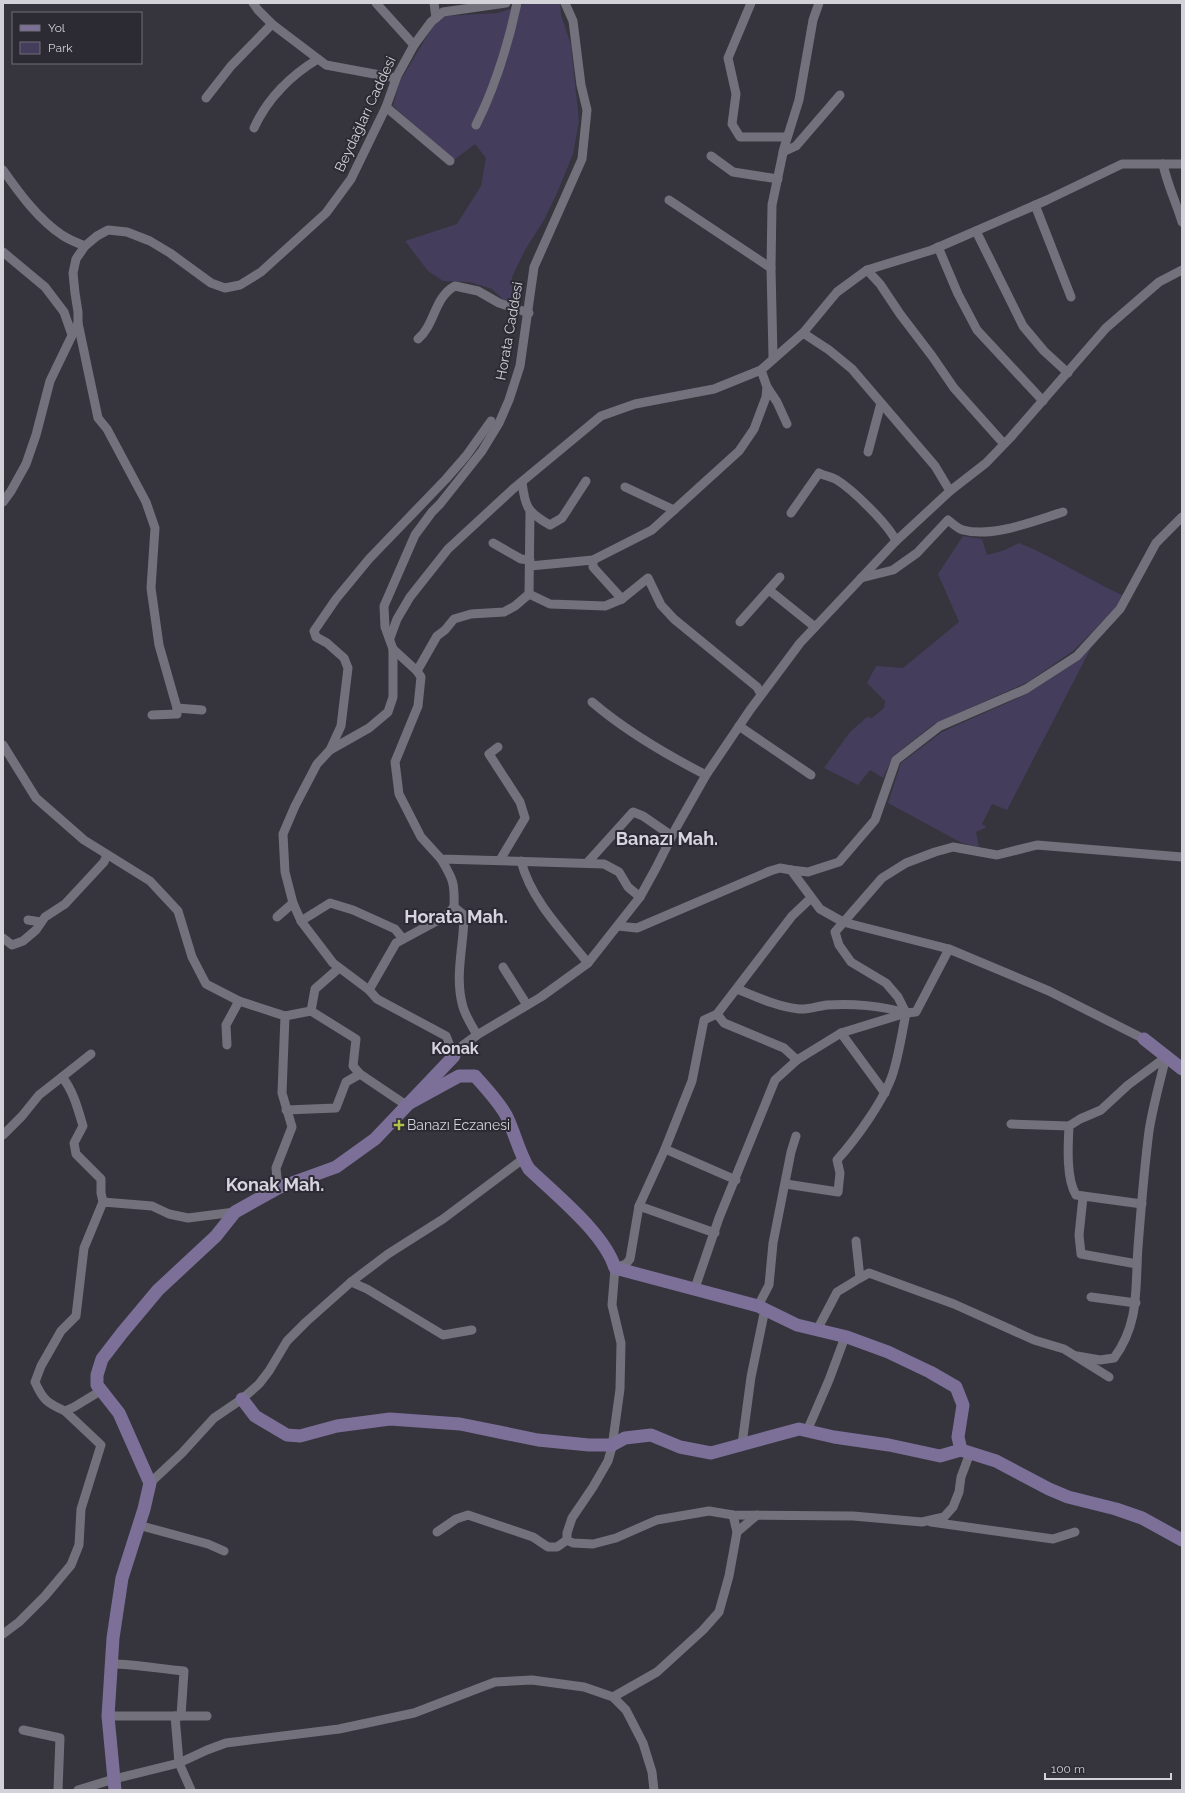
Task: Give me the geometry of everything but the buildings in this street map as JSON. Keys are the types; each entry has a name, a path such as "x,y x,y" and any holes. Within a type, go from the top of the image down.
{"main road":[{"path":"1144,1039 1182,1069"},
{"path":"114,1784 108,1716 113,1638 122,1578 150,1483 119,1413 97,1385 96,1375 102,1359 158,1290 216,1236 235,1212 278,1188 336,1167 375,1139 454,1056"},
{"path":"406,1105 459,1076 475,1076 490,1093 505,1114 529,1170 594,1234 611,1255 615,1268 695,1288 761,1307 797,1325 845,1337 888,1352 930,1372 956,1387 963,1405 958,1437 965,1451"},
{"path":"242,1399 255,1416 287,1434 300,1436 337,1426 390,1419 460,1424 538,1440 589,1445 612,1445 625,1438 650,1435 680,1447 711,1453 799,1429 834,1437 889,1445 940,1456 965,1451 996,1461 1049,1490 1068,1497 1116,1509 1142,1518 1182,1540"}],"street":[{"path":"253,3 272,24 326,65 396,78"},
{"path":"376,3 414,45"},
{"path":"434,3 436,18"},
{"name":"Beydağları Caddesi","path":"177,708 159,645 151,588 155,528 146,502 107,428 98,418 78,323 73,273 76,259 85,246 97,236 108,230 127,232 150,241 170,253 211,283 226,288 240,285 261,272 326,213 351,179 386,107 396,78 414,45 436,18 442,12 506,3"},
{"path":"476,125 489,99 511,29 517,3"},
{"name":"Horata Caddesi","path":"330,750 369,728 388,712 393,697 393,649 385,627 384,606 415,535 482,451 499,423 509,400 520,366 534,267 582,159 587,110 581,85 573,20 565,3"},
{"path":"751,3 728,58 736,94 732,124 740,137 787,138"},
{"path":"773,357 771,268 772,205 783,152 799,100 813,20 819,3"},
{"path":"206,98 231,66 272,24"},
{"path":"254,128 257,120 285,84 304,67 318,59"},
{"path":"783,152 796,146 840,95"},
{"path":"386,107 450,161"},
{"path":"711,156 733,172 778,179"},
{"path":"390,638 397,619 410,597 448,549 522,482 601,416 635,404 714,389 761,370 773,357 803,334 837,292 867,270 938,247 1035,205 1122,164 1182,164"},
{"path":"1163,164 1167,183 1177,204 1182,222"},
{"path":"3,170 26,201 52,227 64,236 85,246"},
{"path":"669,200 771,268"},
{"path":"1035,205 1071,297"},
{"path":"976,231 1023,326 1044,351 1068,373"},
{"path":"938,247 958,294 977,330 1043,401"},
{"path":"3,252 45,287 64,312 72,335"},
{"path":"867,270 880,284 954,388 1004,444"},
{"path":"446,1036 454,1056 462,1046 477,1035 541,997 588,963 640,897 706,775 761,694 800,643 896,541 950,491 986,463 1068,373 1106,328 1159,282 1182,270"},
{"path":"418,339 427,328 442,297 455,286 478,291 499,303 528,313"},
{"path":"3,502 12,491 26,464 36,435 50,382 78,323"},
{"path":"803,334 829,350 852,369 935,466 950,491"},
{"path":"761,370 767,387 777,402 786,424"},
{"path":"493,542 530,563 593,560 652,530 739,451 756,424 766,397 767,387"},
{"path":"868,452 881,403"},
{"path":"462,1046 377,999 369,990 333,963 301,921 293,903 285,872 283,834 317,764 330,750 341,726 348,668 344,658 316,637 314,631 336,599 369,559 446,479 466,456 491,421"},
{"path":"791,513 819,473 837,480 856,495 892,532 896,541"},
{"path":"522,482 524,503 534,517 550,525 562,518 586,482"},
{"path":"625,487 674,510"},
{"path":"417,671 437,636 454,619 471,614 504,612 515,606 529,594 530,512"},
{"path":"861,578 893,570 917,553 948,520 962,530 983,533 1013,527 1063,512"},
{"path":"618,926 637,928 780,868 808,872 839,862 875,820 896,760 940,726 1026,689 1077,656 1120,609 1156,543 1182,516"},
{"path":"593,560 593,567 622,600"},
{"path":"740,622 780,577"},
{"path":"529,594 550,604 605,606 622,600 648,578 661,606 674,619 757,686 761,694"},
{"path":"769,590 815,627"},
{"path":"369,990 396,943 446,916 454,907 455,888 452,877 440,859 421,837 399,794 395,762 418,706 421,677 417,671 393,649"},
{"path":"592,702 617,723 664,753 706,775"},
{"path":"152,715 177,714 177,708 202,710"},
{"path":"739,726 811,775"},
{"path":"3,745 36,798 84,840 150,881 178,912 192,957 206,984 239,1001 285,1016 311,1011 356,1039 353,1066 360,1074 406,1105"},
{"path":"498,747 489,754 520,802 525,818 500,860"},
{"path":"586,863 633,812 643,816 672,836"},
{"path":"786,1184 838,1192 840,1173 837,1160 850,1146 885,1093 893,1073 906,1013 898,997 886,983 851,962 839,945 835,932 882,878 906,863 935,852 953,848 997,854 1038,845 1182,857"},
{"path":"3,950 23,941 36,930 45,917 65,904 104,862 107,855"},
{"path":"440,859 458,861 500,860 604,864 619,872 628,887 640,897"},
{"path":"522,861 526,877 545,910 588,963"},
{"path":"791,870 820,908 843,922 949,949 1049,991 1144,1039"},
{"path":"567,1540 567,1533 572,1518 597,1481 608,1460 612,1445 620,1389 621,1343 612,1305 615,1268 626,1264 630,1259 638,1206 665,1149 692,1081 704,1020 717,1014 737,990 792,916 811,898"},
{"path":"277,917 293,903"},
{"path":"301,921 330,903 353,910 395,929 403,939"},
{"path":"454,907 464,915 464,931 458,977 463,1008 477,1035"},
{"path":"28,920 41,922"},
{"path":"3,938 12,945"},
{"path":"695,1288 762,1108 775,1080 797,1060 841,1033 906,1013 916,1012 949,949"},
{"path":"503,967 527,1005"},
{"path":"311,1011 315,989 338,968"},
{"path":"737,990 784,1006 801,1009 827,1005 848,1005 890,1008 906,1013"},
{"path":"227,1045 226,1025 239,1001"},
{"path":"717,1014 724,1023 784,1048 797,1060"},
{"path":"278,1188 276,1168 292,1127 282,1093 285,1016"},
{"path":"841,1033 885,1093"},
{"path":"3,1134 22,1116 38,1095 91,1054"},
{"path":"1011,1124 1069,1126 1080,1119 1101,1110 1128,1085 1166,1057"},
{"path":"1078,1356 1100,1360 1114,1358 1128,1334 1136,1303 1137,1264 1150,1131 1166,1057"},
{"path":"286,1110 336,1108 346,1082 360,1074"},
{"path":"3,1634 19,1622 45,1596 71,1565 79,1545 81,1509 101,1445 65,1410 52,1405 43,1399 34,1382 41,1366 61,1331 76,1316 84,1248 103,1202 100,1193 101,1179 76,1154 74,1143 82,1126 80,1113 69,1085 62,1077"},
{"path":"1069,1126 1068,1157 1073,1190 1076,1195 1142,1204"},
{"path":"742,1444 761,1307 769,1285 773,1243 786,1184 791,1152 796,1136"},
{"path":"665,1149 736,1180"},
{"path":"150,1483 182,1453 214,1418 242,1399 259,1384 269,1371 287,1341 306,1322 352,1282 388,1254 443,1219 523,1159"},
{"path":"1082,1197 1080,1234 1081,1254 1137,1264"},
{"path":"103,1202 152,1206 169,1214 188,1218 235,1212"},
{"path":"638,1206 715,1233"},
{"path":"856,1241 860,1278"},
{"path":"817,1330 837,1292 869,1274 895,1281 954,1304 1034,1340 1078,1356 1109,1377"},
{"path":"352,1282 367,1289 443,1335 472,1330"},
{"path":"1092,1297 1136,1303"},
{"path":"807,1431 829,1380 845,1337"},
{"path":"65,1410 74,1407 102,1390"},
{"path":"924,1522 944,1517 954,1507 959,1492 965,1451"},
{"path":"567,1540 574,1543 593,1544 616,1538 657,1520 709,1511 733,1515 853,1516 924,1522 1052,1539 1075,1532"},
{"path":"437,1532 456,1519 468,1515 532,1537 548,1547 557,1547 567,1540"},
{"path":"613,1697 657,1672 703,1630 719,1612 729,1576 737,1532 733,1515"},
{"path":"737,1532 757,1515"},
{"path":"138,1525 208,1544 224,1551"},
{"path":"112,1664 126,1664 184,1672 178,1716 178,1763 191,1790"},
{"path":"78,1790 114,1784 178,1763 226,1743 339,1729 414,1713 496,1682 532,1680 584,1687 613,1697 626,1710 642,1742 652,1772 654,1790"},
{"path":"108,1716 207,1716"},
{"path":"23,1730 60,1738 58,1790"}],"green space":[{"path":"528,3 560,3 561,15 571,45 579,121 573,154 544,220 525,250 512,277 515,303 508,304 492,289 470,282 443,281 428,271 405,241 457,224 481,186 486,158 475,144 454,160 393,106 399,83 433,26 446,16 498,13"},
{"path":"963,536 982,539 987,555 1005,550 1019,543 1122,595 1115,609 1073,651 1028,682 934,724 893,756 883,778 870,770 858,785 824,768 850,732 867,717 872,718 884,708 885,701 867,683 876,666 903,668 959,622 938,574"},
{"path":"1092,646 1007,810 992,804 982,824 987,827 976,832 979,847 962,843 888,803 901,763 942,732 1027,694 1078,660"}],"place":[{"name":"Banazı Eczanesi","path":"399,1125"}],"district":[{"name":"Banazı Mah.","path":"667,838"},
{"name":"Horata Mah.","path":"456,916"},
{"name":"Konak","path":"455,1048"},
{"name":"Konak Mah.","path":"275,1184"}]}
